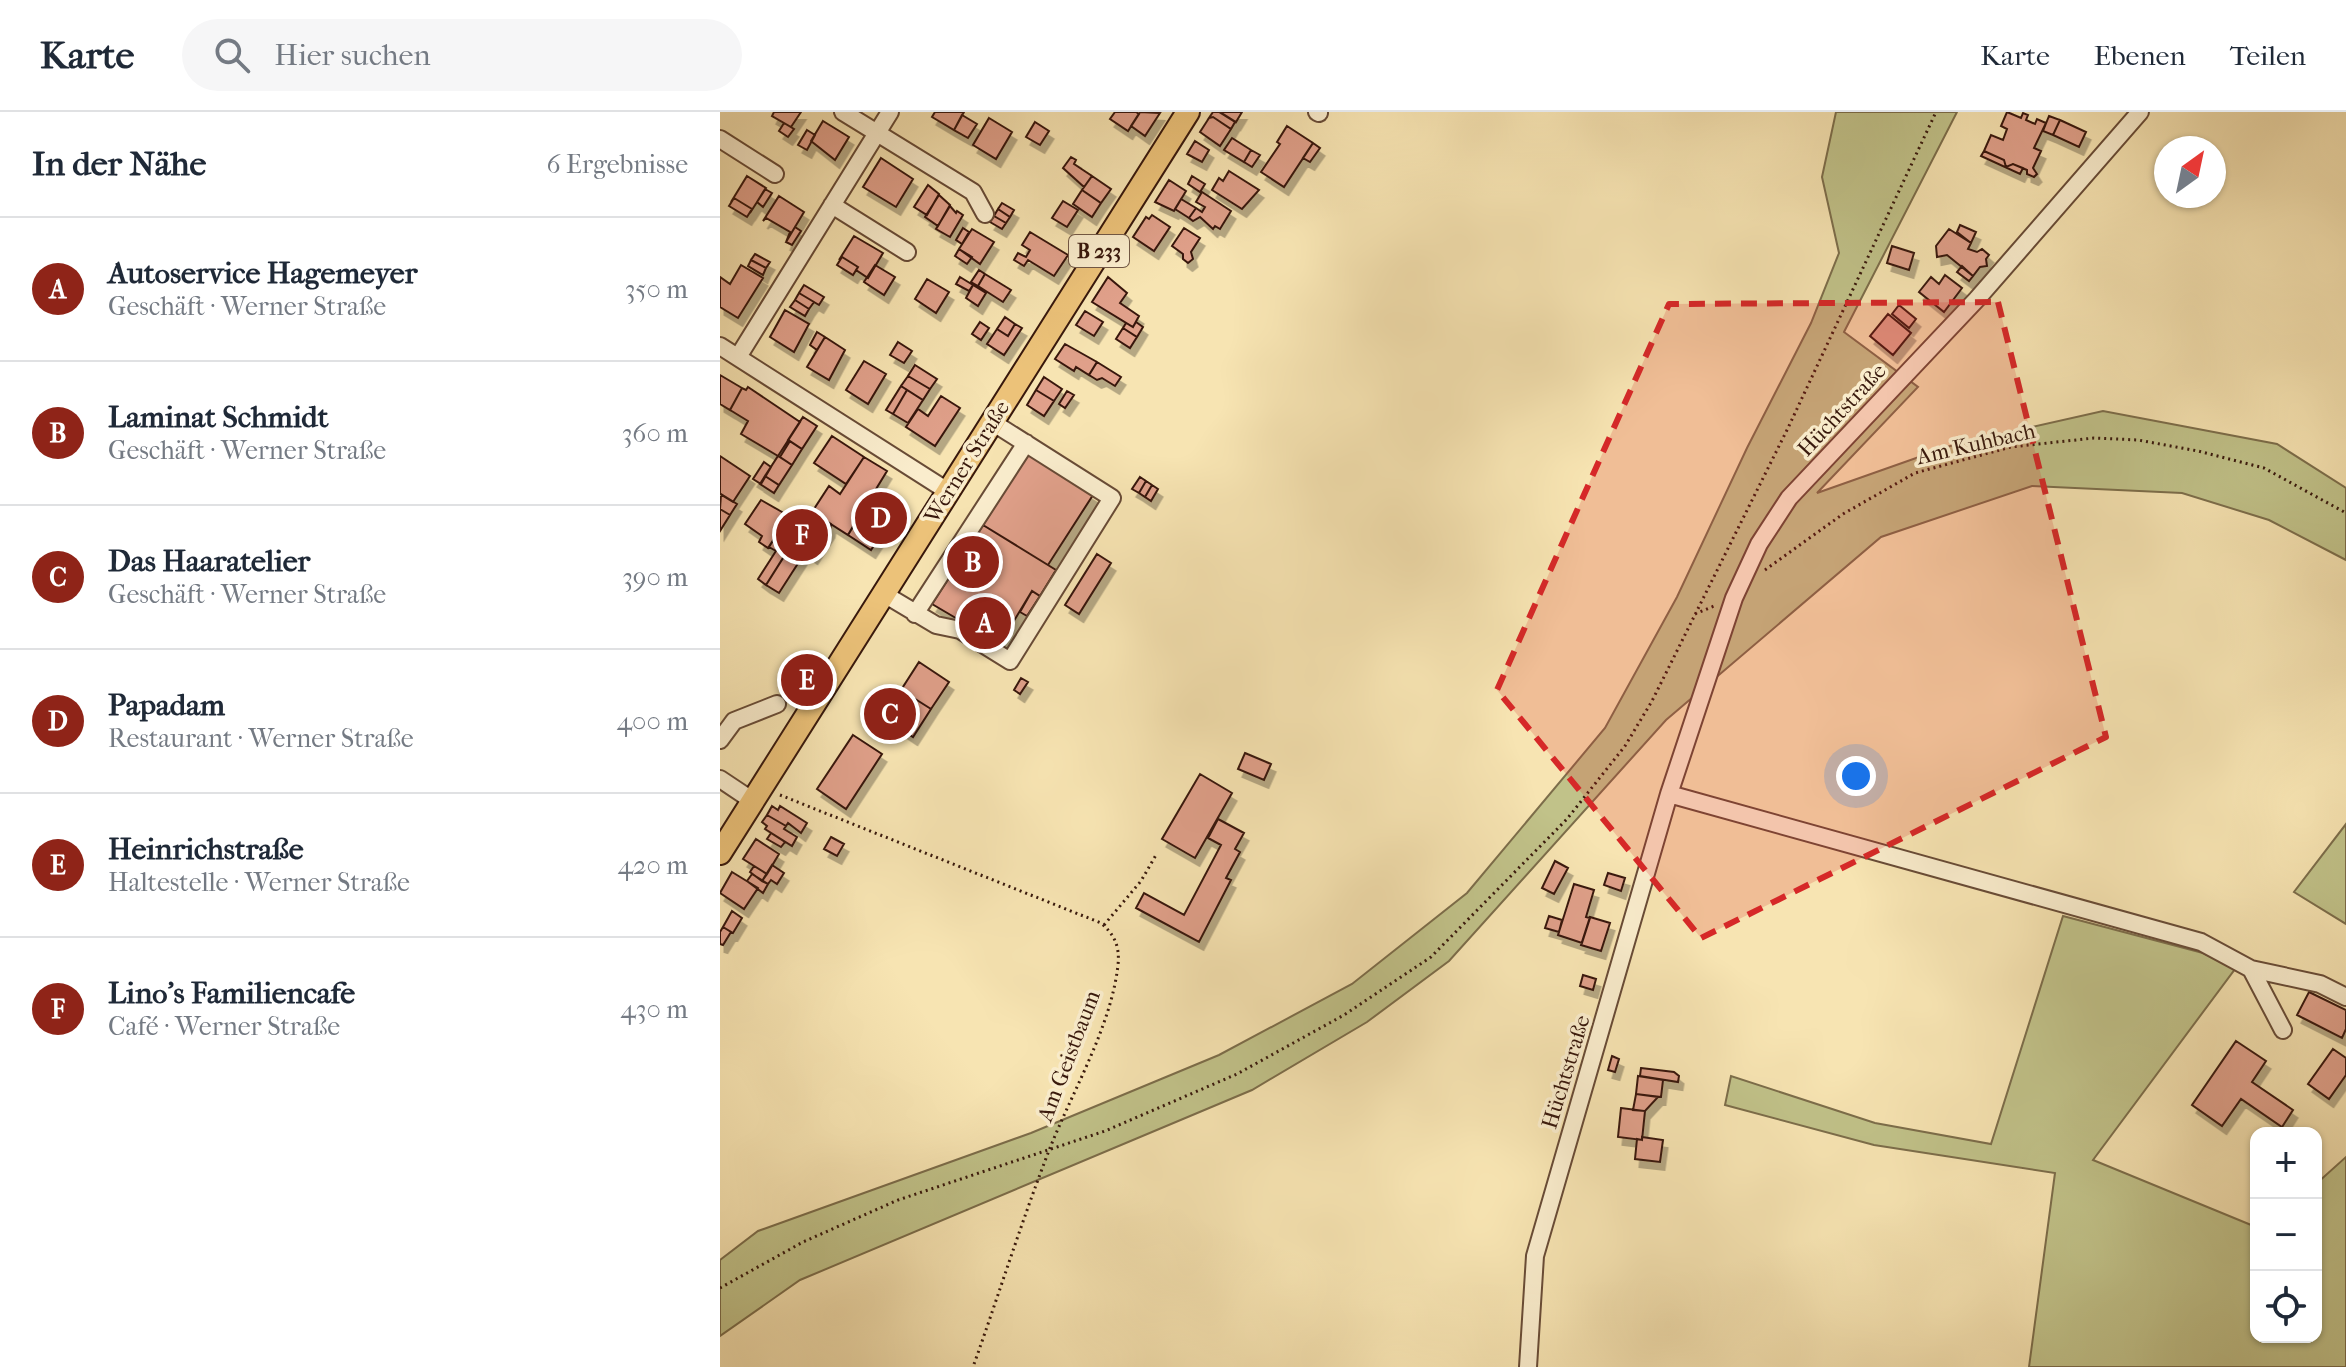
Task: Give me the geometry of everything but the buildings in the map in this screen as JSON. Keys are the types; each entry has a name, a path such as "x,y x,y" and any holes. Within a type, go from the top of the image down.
{"main road":[{"name":"Werner Straße","path":"720,853 1188,112"}],"street":[{"path":"843,112 973,192 985,214"},
{"path":"738,357 890,112"},
{"name":"Hüchtstraße","path":"1528,1367 1528,1326 1535,1256 1669,794 1734,598 1759,544 1789,498 1977,299 2140,112"},
{"path":"720,139 775,174"},
{"path":"832,205 907,252"},
{"path":"720,346 949,492"},
{"path":"884,594 936,625 960,630 1010,661 1112,498 992,422"},
{"path":"915,614 1026,443"},
{"path":"720,740 734,721 777,704"},
{"path":"720,779 757,794"},
{"path":"1669,794 2201,942 2251,969 2320,984 2346,997"},
{"path":"2251,969 2283,1030"}],"path":[{"path":"720,1288 803,1242 898,1200 1105,1131 1237,1074 1344,1015 1431,957 1567,819 1625,746 1652,701 1788,428 1936,112"},
{"name":"Am Kuhbach","path":"1764,571 1843,514 1915,473 2011,447 2094,438 2138,440 2264,468 2346,513"},
{"path":"757,794 1045,899 1104,925 1141,881 1156,855"},
{"name":"Am Geistbaum","path":"973,1367 1051,1147 1096,1041 1112,994 1119,963 1117,942 1104,925"}],"highlighted area":[{"path":"1998,302 2106,737 1701,938 1497,690 1669,304"}],"green space":[{"path":"1836,112 1957,112 1844,332 1918,387 1817,493 1953,445 2103,411 2277,444 2346,488 2346,560 2269,520 2182,493 2032,486 1881,537 1666,720 1449,961 1367,1022 1252,1090 800,1280 720,1336 720,1260 758,1231 1031,1133 1219,1055 1352,984 1467,893 1605,728 1677,597 1747,448 1811,323 1839,253 1822,177"},
{"path":"2346,824 2346,924 2294,892"},
{"path":"2063,916 2203,953 2235,969 2093,1160 2250,1225 2250,1343 2322,1343 2322,1179 2346,1157 2346,1367 2029,1367 2055,1173 1874,1145 1725,1105 1731,1076 1875,1123 1991,1144"}],"place":[{"name":"Papadam","path":"881,518"},
{"name":"Lino's Familiencafe","path":"802,535"},
{"name":"Laminat Schmidt","path":"973,562"},
{"name":"Autoservice Hagemeyer","path":"985,623"},
{"name":"Heinrichstraße","path":"807,680"},
{"name":"Das Haaratelier","path":"890,714"}]}
